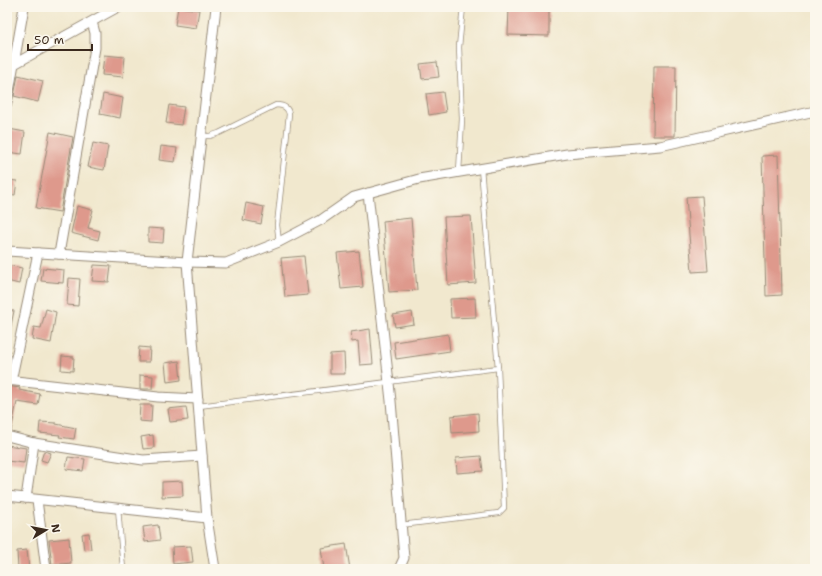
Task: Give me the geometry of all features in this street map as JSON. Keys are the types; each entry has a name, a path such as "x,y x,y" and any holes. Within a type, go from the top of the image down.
{"street":[{"path":"7,102 11,66 24,7"},
{"path":"11,66 118,7"},
{"path":"215,569 202,456 187,262 216,7"},
{"path":"59,254 95,48 95,33 92,22"},
{"path":"7,251 226,263 279,242 321,220 354,197 419,179 567,154 660,146 815,111"},
{"path":"368,193 389,382 404,558 400,569"},
{"path":"38,253 9,381 158,397 198,403"},
{"path":"7,436 34,443 143,460 202,456"},
{"path":"26,498 34,443"},
{"path":"7,496 208,518"},
{"path":"37,500 46,569"}],"lane":[{"path":"459,172 462,119 459,47 463,7"},
{"path":"201,136 210,136 220,133 276,105 286,108 288,114 277,225 279,242"},
{"path":"401,525 499,513 504,508 498,368 482,168"},
{"path":"198,403 389,382 498,368"},
{"path":"118,508 123,569"}],"building":[{"path":"178,7 199,10 196,28 175,25"},
{"path":"509,7 549,7 549,36 508,35"},
{"path":"104,55 125,57 123,77 102,75"},
{"path":"437,62 439,77 422,79 420,64"},
{"path":"654,66 676,66 675,136 653,136"},
{"path":"18,75 43,81 38,102 14,96"},
{"path":"443,92 446,112 429,115 426,94"},
{"path":"103,94 123,98 120,118 100,114"},
{"path":"169,105 184,107 181,125 166,123"},
{"path":"9,129 25,132 22,154 7,152"},
{"path":"50,132 73,137 60,212 36,208"},
{"path":"93,143 108,146 104,170 88,167"},
{"path":"161,146 177,148 175,162 159,160"},
{"path":"778,155 782,295 766,296 762,156"},
{"path":"7,180 17,181 15,195 7,194"},
{"path":"702,196 708,271 692,272 686,197"},
{"path":"246,203 264,207 261,224 243,220"},
{"path":"77,206 93,210 88,228 100,231 98,240 71,233"},
{"path":"471,216 476,283 448,285 444,217"},
{"path":"411,218 417,290 389,292 383,221"},
{"path":"148,228 164,229 163,243 148,242"},
{"path":"359,251 363,287 341,289 337,253"},
{"path":"304,256 308,295 285,297 281,258"},
{"path":"7,265 22,268 19,284 7,281"},
{"path":"94,265 111,266 109,282 92,281"},
{"path":"43,268 64,270 63,283 41,281"},
{"path":"69,278 80,279 78,306 67,305"},
{"path":"475,298 476,317 451,318 450,299"},
{"path":"46,309 56,312 51,343 32,339 34,327 41,328"},
{"path":"7,310 14,311 10,330 7,330"},
{"path":"412,312 414,324 395,327 393,315"},
{"path":"370,329 373,364 360,365 358,341 352,342 351,332"},
{"path":"448,334 450,351 396,359 394,342"},
{"path":"139,347 150,348 149,362 138,362"},
{"path":"344,353 345,374 330,374 330,354"},
{"path":"62,356 74,357 73,371 61,370"},
{"path":"179,361 181,380 167,382 165,363"},
{"path":"140,375 153,376 152,389 140,389"},
{"path":"7,386 40,394 38,405 17,402 11,431 7,430"},
{"path":"140,405 152,405 151,422 139,421"},
{"path":"186,407 188,420 170,422 168,409"},
{"path":"478,413 479,431 452,433 451,416"},
{"path":"40,422 56,423 76,428 74,439 59,437 60,435 39,433"},
{"path":"153,435 154,448 143,449 141,437"},
{"path":"7,445 26,448 24,463 7,461"},
{"path":"44,451 51,453 47,462 41,460"},
{"path":"481,456 483,471 457,473 456,458"},
{"path":"68,457 85,459 83,471 66,469"},
{"path":"182,481 183,496 162,497 162,482"},
{"path":"158,525 160,540 145,542 143,527"},
{"path":"89,533 91,549 84,550 82,534"},
{"path":"69,538 71,563 52,565 49,540"},
{"path":"346,544 350,569 324,569 321,548"},
{"path":"191,546 193,562 173,564 172,547"},
{"path":"27,550 29,569 18,569 17,551"}]}
